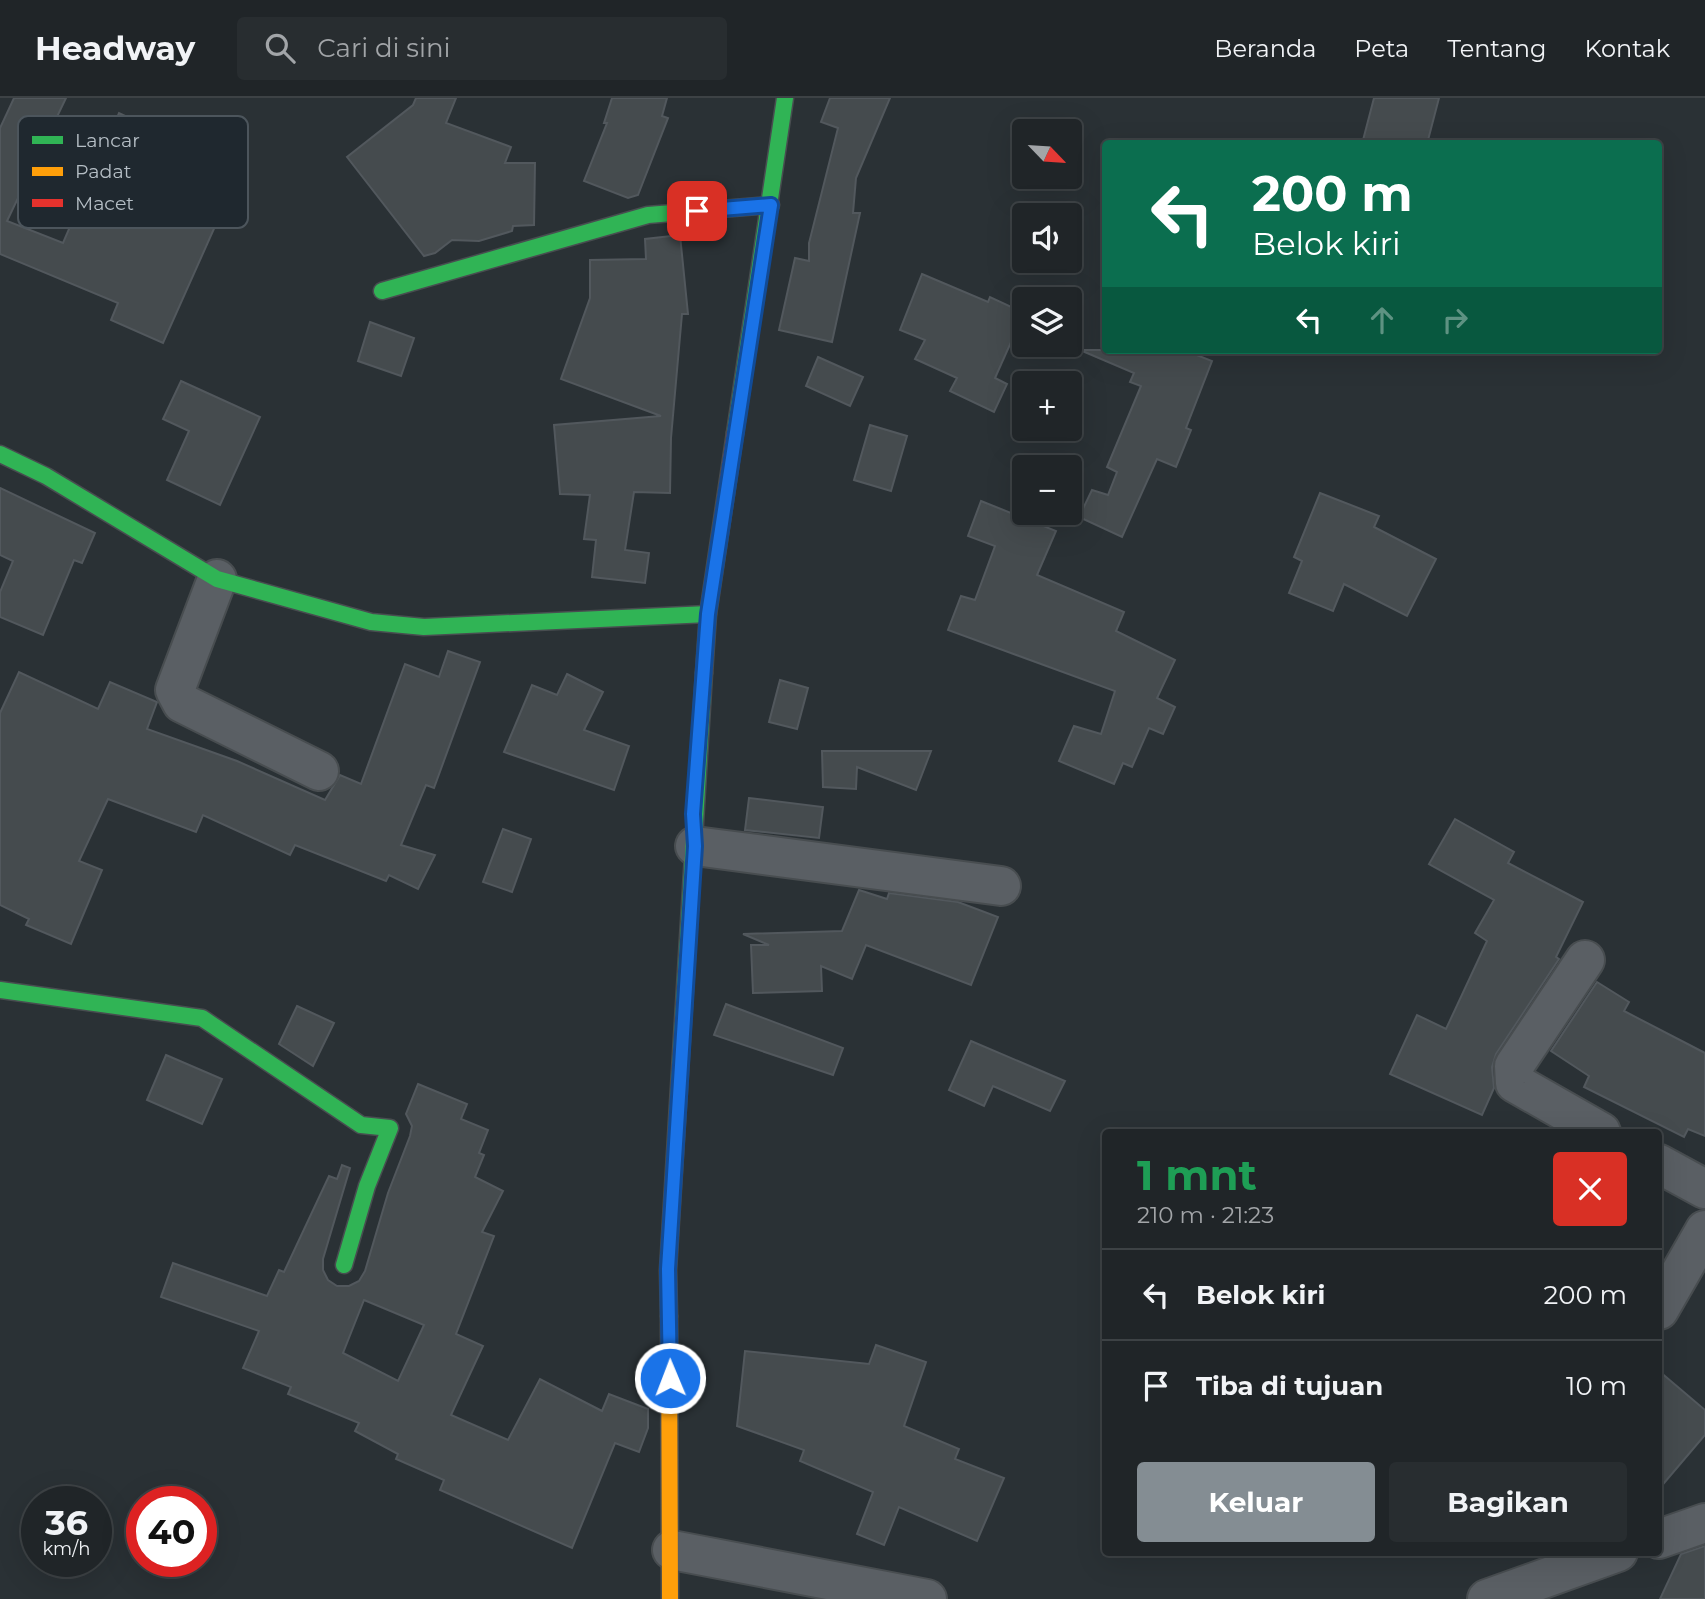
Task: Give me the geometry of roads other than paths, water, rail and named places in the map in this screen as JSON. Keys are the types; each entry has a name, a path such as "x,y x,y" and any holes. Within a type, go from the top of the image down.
{"street":[{"path":"670,1599 672,1550 668,1269 695,846 693,814 708,614 785,98"},
{"path":"382,291 648,215 771,205"},
{"path":"0,454 46,477 217,579 371,622 424,627 708,614"},
{"path":"217,579 175,691 182,703 319,771"},
{"path":"695,846 1001,886"},
{"path":"1585,960 1514,1066 1515,1083 1596,1129"},
{"path":"0,989 202,1018 361,1125 390,1128 367,1186 344,1265"},
{"path":"1662,1166 1705,1189"},
{"path":"1662,1305 1705,1230"},
{"path":"1662,1538 1705,1523"},
{"path":"672,1550 927,1599"},
{"path":"1487,1599 1567,1561 1595,1556"}]}
